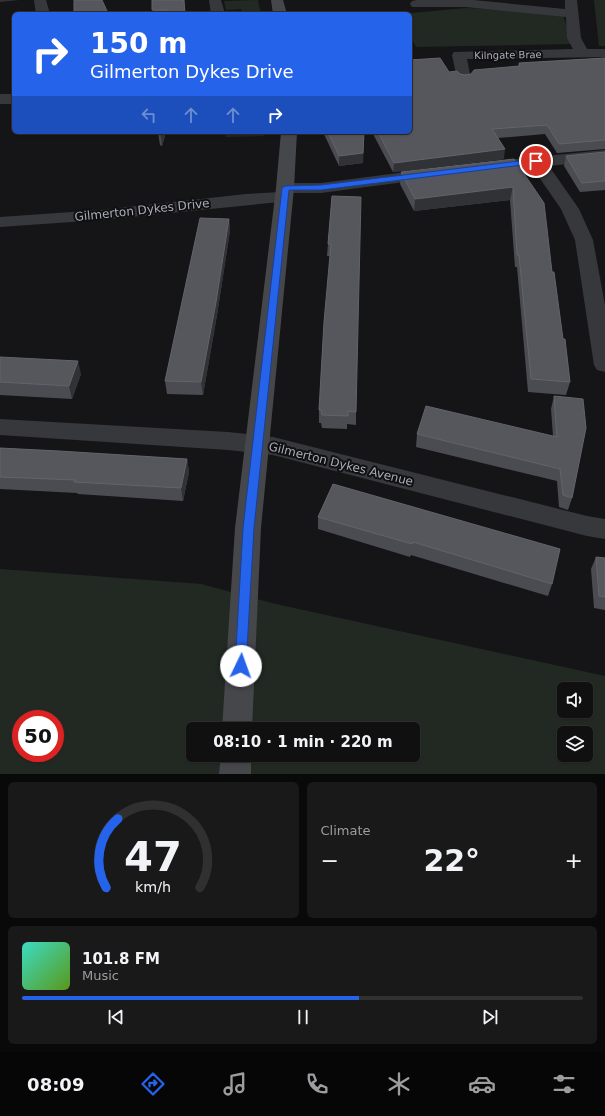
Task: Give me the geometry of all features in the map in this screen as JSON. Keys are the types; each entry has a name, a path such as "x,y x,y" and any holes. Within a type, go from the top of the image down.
{"main road":[{"path":"277,0 280,12"},
{"path":"237,722 248,528 285,193 289,134"},
{"path":"235,774 236,762"}],"street":[{"path":"40,0 43,12"},
{"path":"215,0 218,12"},
{"path":"417,4 465,3 518,9 571,6 574,38 582,53"},
{"name":"Kilngate Brae","path":"464,79 459,55 605,53"},
{"path":"0,99 12,99"},
{"path":"475,168 605,155"},
{"path":"536,161 566,203 580,228 600,309 605,365"},
{"name":"Gilmerton Dykes Drive","path":"0,222 100,215 246,199 445,172"},
{"name":"Gilmerton Dykes Avenue","path":"0,427 273,446 587,526 605,529"}],"shaded area":[{"path":"258,0 261,12 242,12 241,9 226,10 224,1"},
{"path":"594,0 605,0 605,46 599,46"},
{"path":"466,8 562,13 574,44 416,47 412,39 412,13"},
{"path":"225,134 264,134 264,136 226,137"},
{"path":"0,569 201,584 276,604 605,676 605,774 0,774"}],"building":[{"path":"74,0 102,0 107,11 107,12 74,12"},
{"path":"152,0 184,0 185,12 152,10"},
{"path":"440,58 449,72 457,71 460,74 465,75 471,74 474,70 520,66 519,63 605,58 605,140 559,144 547,125 492,129 505,149 394,163 379,134 412,134 412,60"},
{"path":"329,134 364,134 363,153 339,156"},
{"path":"605,152 605,181 582,183 566,156"},
{"path":"514,159 544,203 552,272 554,272 563,339 565,339 570,382 531,379 519,255 517,255 513,187 415,199 401,172"},
{"path":"332,196 361,197 356,412 348,411 348,416 322,415 321,410 319,410 324,322 331,244 328,244"},
{"path":"200,218 229,219 216,302 201,382 165,381"},
{"path":"0,357 78,361 69,386 0,382"},
{"path":"554,396 583,399 586,428 572,498 563,495 560,469 417,434 426,406 557,437"},
{"path":"0,448 187,459 181,488 74,482 75,480 0,477"},
{"path":"333,484 560,549 552,584 413,542 412,544 318,517"},
{"path":"596,557 605,558 605,597 599,596"}],"route":[{"path":"241,666 248,528 285,188 321,188 536,161"}]}
